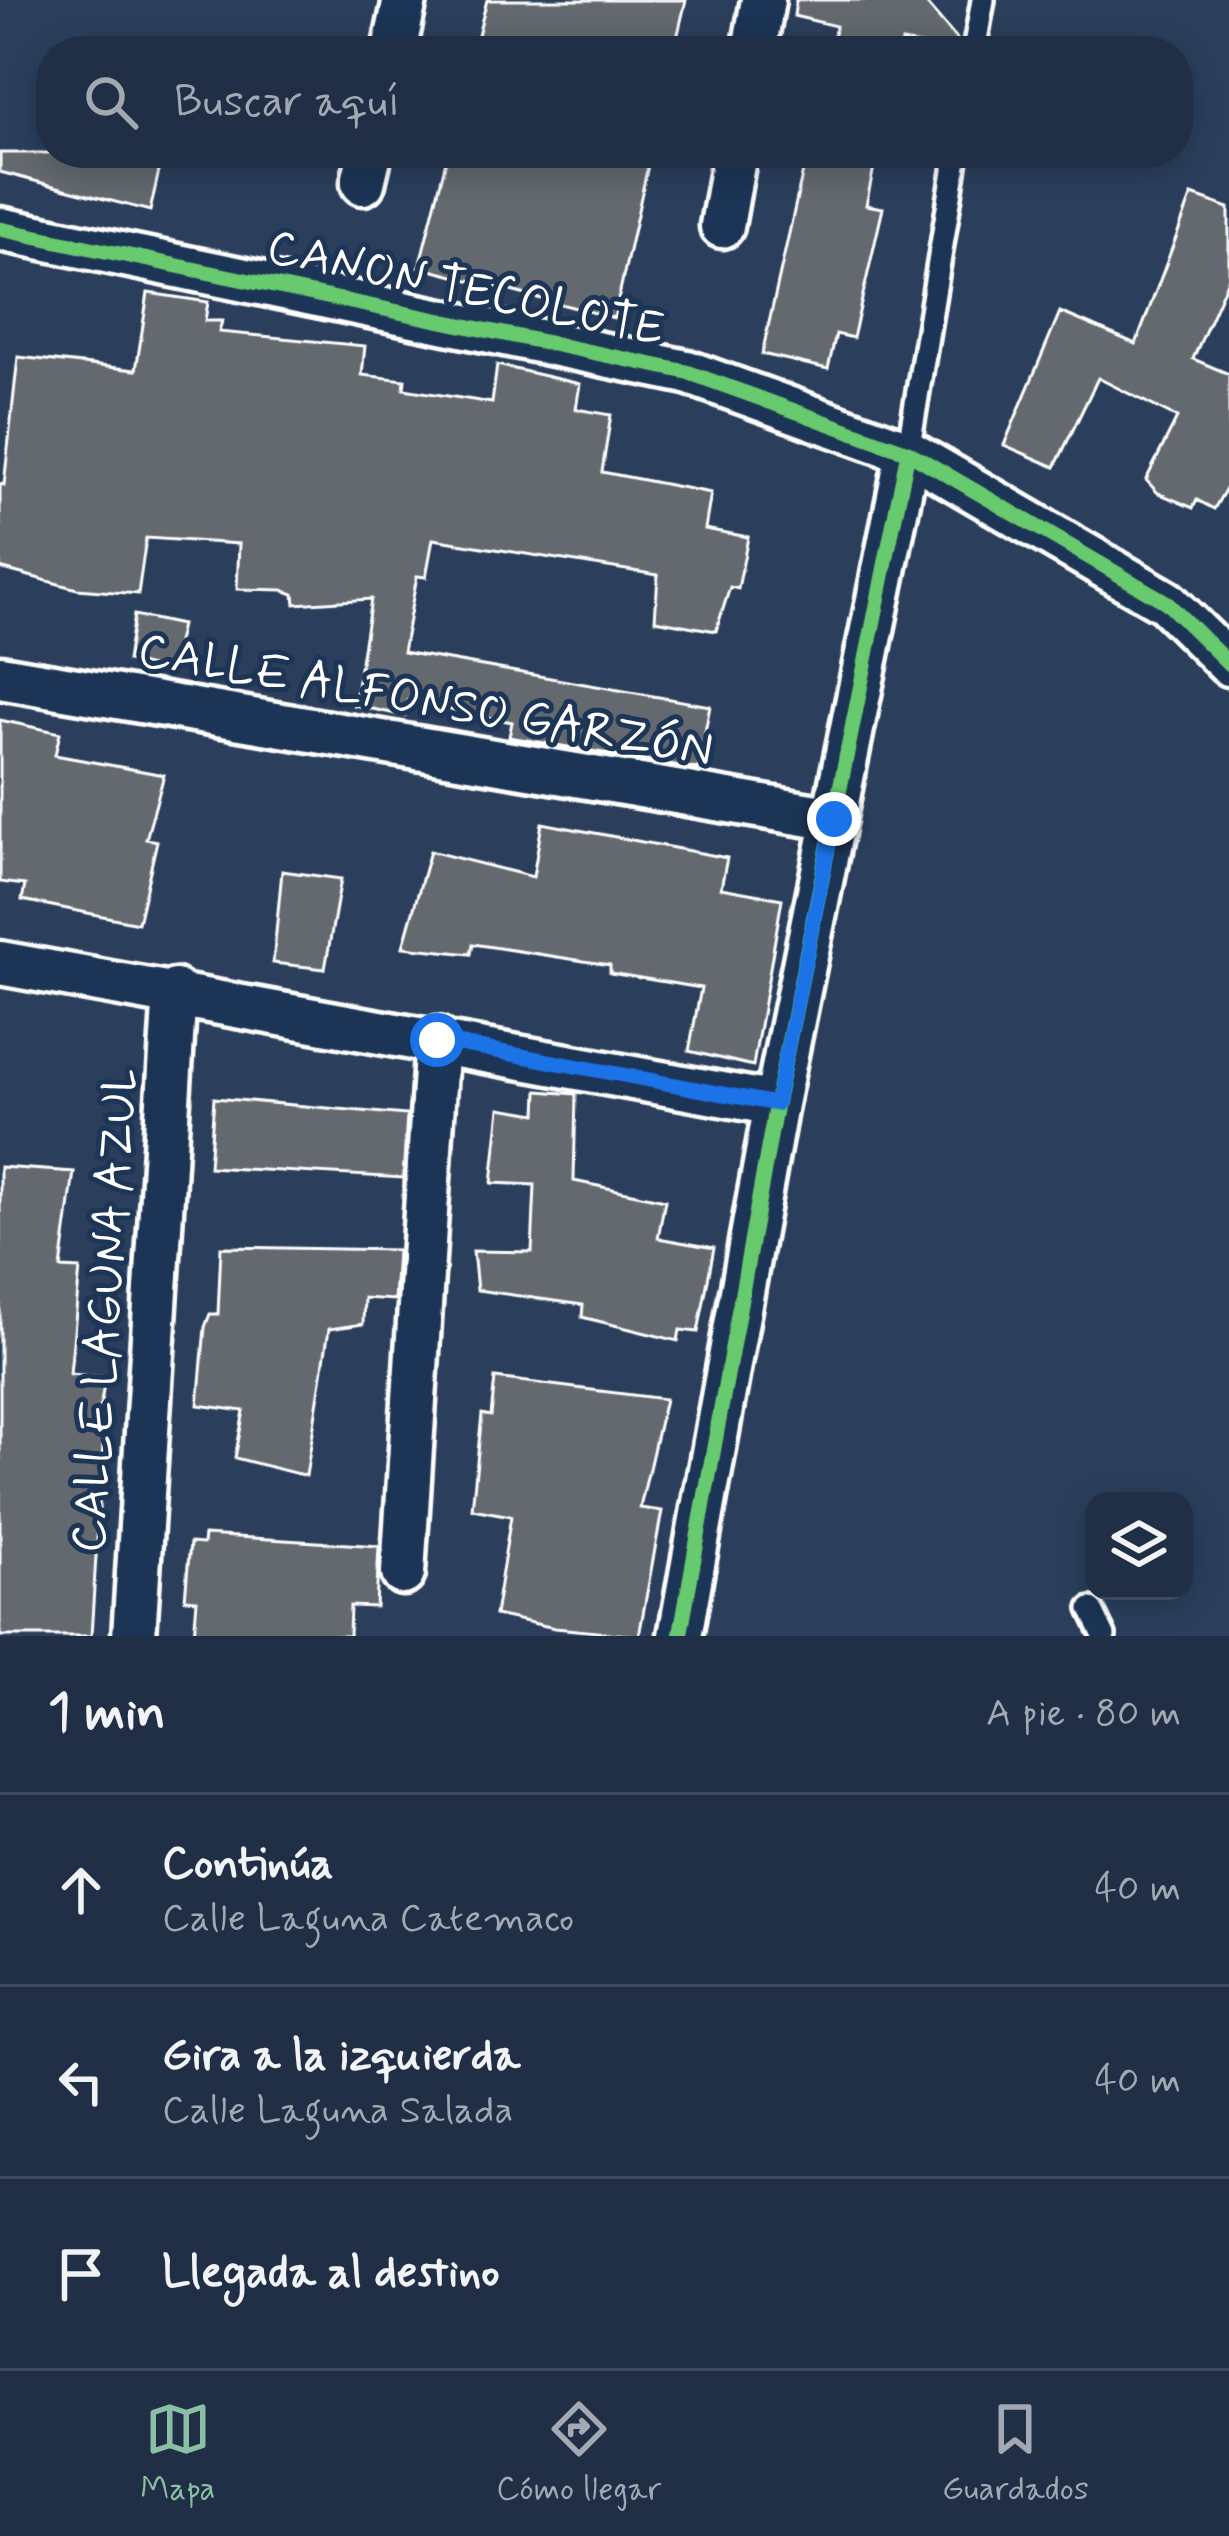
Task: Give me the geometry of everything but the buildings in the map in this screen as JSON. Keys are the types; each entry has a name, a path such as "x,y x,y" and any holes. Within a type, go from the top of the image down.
{"street":[{"path":"397,36 405,0"},
{"path":"757,36 764,0"},
{"path":"722,226 732,168"},
{"name":"CANON TECOLOTE","path":"0,229 687,372 908,452 1166,602 1229,664"},
{"path":"680,1636 776,1104 908,452"},
{"name":"CALLE ALFONSO GARZÓN","path":"0,676 834,819"},
{"path":"0,962 776,1104"},
{"name":"CALLE LAGUNA AZUL","path":"134,1636 175,991"},
{"path":"403,1574 437,1040"}],"lane":[{"path":"977,36 983,0"},
{"path":"908,452 955,168"},
{"path":"1091,1610 1104,1636"}],"cycle path":[{"path":"0,229 687,372 908,452 1166,602 1229,664"},
{"path":"680,1636 776,1104 908,452"}],"route":[{"path":"437,1040 776,1104 834,819"}]}
